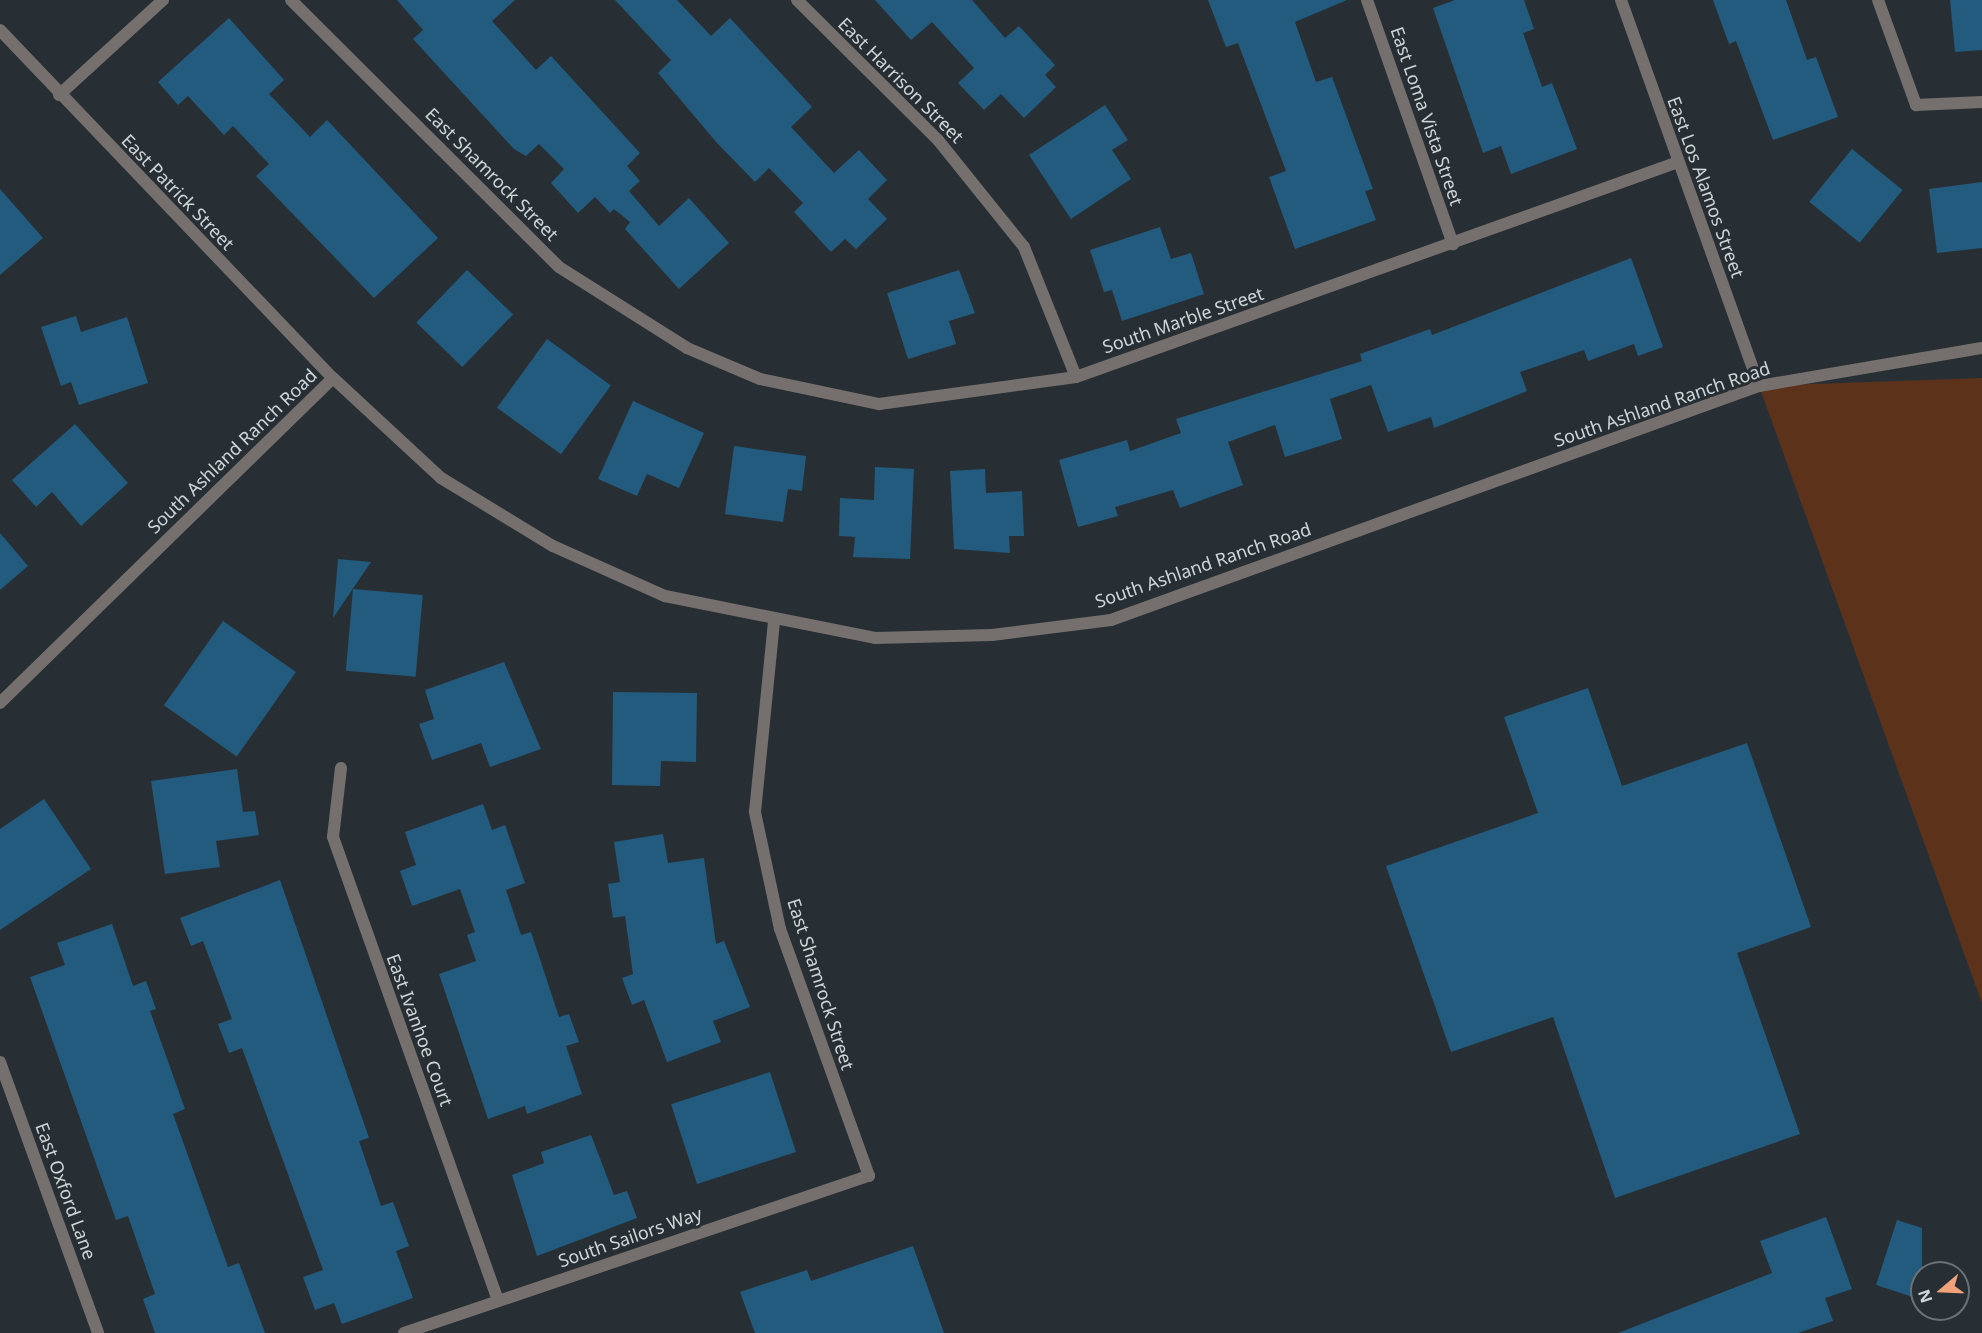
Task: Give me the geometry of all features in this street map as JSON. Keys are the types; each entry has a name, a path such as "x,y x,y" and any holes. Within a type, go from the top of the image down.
{"street":[{"path":"59,95 163,0"},
{"name":"East Shamrock Street","path":"291,0 559,267 687,348"},
{"name":"East Harrison Street","path":"796,0 938,140 1024,247 1076,377"},
{"name":"East Loma Vista Street","path":"1367,0 1453,244"},
{"name":"East Los Alamos Street","path":"1621,0 1759,386"},
{"path":"1878,0 1916,105 1982,102"},
{"name":"East Patrick Street","path":"0,30 59,95 333,378"},
{"name":"South Marble Street","path":"687,348 760,379 879,404 1076,377 1678,162"},
{"name":"South Ashland Ranch Road","path":"0,703 333,378 441,478 553,546 665,596 774,621 875,638 992,635 1111,620 1759,386 1982,348"},
{"name":"East Shamrock Street","path":"774,621 755,813 780,929 869,1176"},
{"name":"East Ivanhoe Court","path":"341,768 333,837 498,1301"},
{"name":"East Oxford Lane","path":"0,1062 98,1333"},
{"name":"South Sailors Way","path":"404,1333 869,1176"}],"shaded area":[{"path":"1982,378 1982,1003 1759,386"}],"building":[{"path":"397,0 515,0 492,21 536,70 551,56 640,153 627,166 640,181 629,191 659,226 689,198 729,243 679,289 625,229 630,222 614,209 610,213 595,197 578,213 551,183 564,169 539,144 526,156 514,149 413,39 423,30"},
{"path":"615,0 677,0 711,36 730,18 812,107 791,127 834,173 859,150 887,180 868,199 887,219 856,249 845,239 831,252 794,212 803,203 769,168 755,182 717,143 658,73 671,60"},
{"path":"875,0 972,0 1005,38 1019,26 1055,65 1045,75 1056,87 1024,118 1001,94 984,110 958,83 974,68 932,22 911,40"},
{"path":"1208,0 1347,0 1295,22 1316,82 1332,77 1373,189 1365,191 1376,220 1295,249 1269,177 1286,171 1238,43 1226,47"},
{"path":"1455,0 1524,0 1534,29 1523,33 1542,87 1552,83 1577,149 1511,174 1501,146 1483,153 1433,8"},
{"path":"1713,0 1786,0 1807,60 1816,57 1838,117 1773,140 1736,41 1729,44"},
{"path":"1950,0 1982,0 1982,50 1955,52"},
{"path":"229,18 284,80 269,94 310,137 327,120 438,238 374,298 256,176 269,164 233,126 224,135 188,96 178,105 158,82"},
{"path":"1105,105 1128,140 1112,150 1131,179 1071,219 1029,155"},
{"path":"1852,149 1903,190 1860,243 1809,202"},
{"path":"1982,182 1982,248 1937,253 1929,189"},
{"path":"0,189 43,238 0,275"},
{"path":"1160,227 1171,259 1191,253 1204,294 1122,321 1112,290 1104,292 1090,250"},
{"path":"1631,258 1663,347 1638,356 1634,344 1588,361 1584,350 1520,372 1527,391 1434,428 1431,417 1388,432 1371,385 1330,399 1342,439 1285,457 1275,425 1228,442 1243,485 1180,508 1173,490 1115,507 1118,516 1078,527 1059,460 1127,440 1130,451 1181,433 1176,419 1362,361 1360,354 1430,329 1432,335"},
{"path":"467,270 513,314 462,367 416,323"},
{"path":"959,270 975,313 949,321 956,344 908,359 887,293"},
{"path":"76,316 81,332 127,317 148,383 79,405 71,382 61,386 41,327"},
{"path":"547,339 611,385 561,454 497,408"},
{"path":"633,401 704,433 679,488 647,474 637,496 598,479"},
{"path":"75,424 128,483 81,526 52,492 36,507 12,480"},
{"path":"734,446 806,456 802,491 788,489 783,522 725,514"},
{"path":"875,467 914,469 910,559 853,557 855,537 839,536 840,498 874,500"},
{"path":"985,469 986,493 1022,491 1024,536 1009,536 1010,553 954,549 950,471"},
{"path":"0,533 28,566 0,590"},
{"path":"338,559 371,562 333,618"},
{"path":"353,589 423,595 416,677 346,671"},
{"path":"223,621 296,672 237,756 164,705"},
{"path":"504,662 541,749 490,767 481,743 432,760 419,724 434,719 425,690"},
{"path":"1588,688 1622,786 1747,743 1811,927 1737,953 1800,1134 1615,1198 1553,1017 1451,1052 1386,866 1538,813 1504,717"},
{"path":"613,692 697,693 696,762 661,761 660,786 612,785"},
{"path":"237,769 243,812 255,811 259,835 216,841 220,867 165,874 151,781"},
{"path":"44,799 91,869 0,930 0,829"},
{"path":"483,804 492,830 505,825 525,883 506,890 521,935 531,932 559,1017 569,1014 579,1042 566,1046 582,1094 527,1114 525,1106 488,1119 439,974 476,961 467,935 475,932 460,889 412,906 400,871 416,865 405,832"},
{"path":"663,834 668,863 704,858 716,944 724,941 750,1007 713,1021 721,1042 667,1062 644,1000 632,1005 622,978 633,974 625,916 613,918 608,884 620,882 614,842"},
{"path":"280,880 369,1138 359,1141 381,1206 393,1202 409,1246 396,1251 413,1298 342,1324 334,1303 315,1310 303,1277 323,1270 242,1048 229,1053 218,1024 232,1019 203,941 191,946 180,918"},
{"path":"112,924 133,986 146,981 156,1009 150,1011 185,1109 173,1114 228,1267 239,1263 265,1333 155,1333 143,1299 155,1294 128,1216 116,1220 30,977 65,965 57,943"},
{"path":"770,1072 796,1152 697,1184 671,1104"},
{"path":"591,1135 614,1195 627,1191 637,1218 537,1256 512,1175 544,1163 541,1152"},
{"path":"1826,1217 1852,1289 1825,1298 1833,1321 1798,1333 1618,1333 1772,1273 1760,1241"},
{"path":"1897,1220 1922,1228 1922,1261 1910,1261 1910,1296 1876,1285"},
{"path":"913,1246 944,1333 755,1333 740,1292 807,1270 811,1281"}]}
